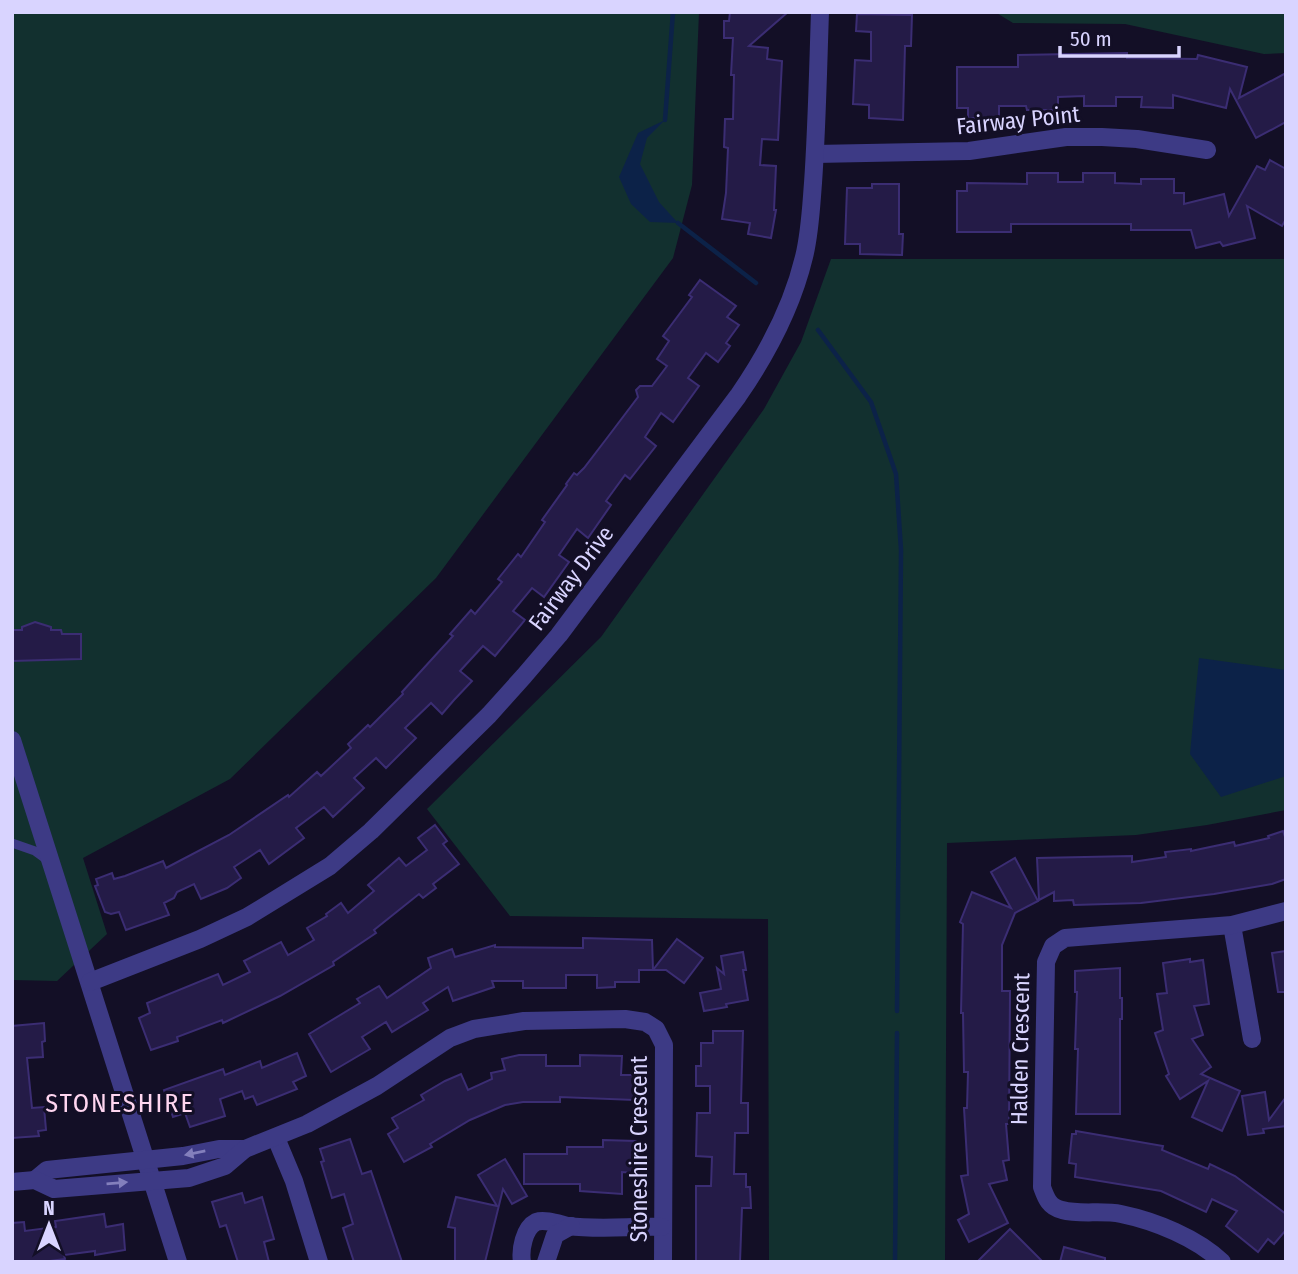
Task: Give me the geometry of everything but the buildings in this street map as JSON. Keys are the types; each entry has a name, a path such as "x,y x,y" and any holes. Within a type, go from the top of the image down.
{"street":[{"name":"Fairway Drive","path":"90,982 200,939 247,917 330,866 371,831 450,755 559,635 730,407 763,358 779,326 804,256 824,154 820,12"},
{"name":"Fairway Point","path":"824,154 969,151 1066,137 1102,136 1207,150"},
{"path":"12,740 178,1262"},
{"name":"Halden Crescent","path":"1222,1262 1209,1250 1163,1228 1120,1214 1062,1210 1049,1204 1042,1187 1046,962 1053,946 1065,939 1232,925 1286,911"},
{"path":"1232,925 1252,1039"},
{"name":"Stoneshire Crescent","path":"245,1149 225,1166 189,1178 54,1189 35,1180 47,1170 183,1156 219,1149 245,1149 276,1138 377,1086 450,1038 474,1028 524,1021 625,1019 645,1022 656,1029 664,1045 663,1262"},
{"path":"276,1138 294,1181 319,1262"},
{"path":"12,1182 35,1180"},
{"path":"522,1262 525,1236 531,1225 539,1221 571,1226 662,1227"},
{"path":"546,1262 555,1235 571,1226"}],"lane":[{"path":"12,843 35,851 52,865"}],"green space":[{"path":"12,12 699,12 692,185 673,258 436,578 230,779 83,858 107,934 57,981 12,980"},
{"path":"995,12 1286,12 1286,53 1264,54 1125,24 1013,23"},
{"path":"831,259 1286,259 1286,810 1136,835 947,843 945,1262 769,1262 768,919 510,916 427,809 601,637 764,409 801,342"}],"water":[{"path":"665,120 647,138 640,164 659,202 678,223 650,222 631,204 619,177 638,133"},
{"path":"1199,658 1286,670 1286,776 1221,797 1190,754"}],"waterway":[{"path":"665,120 673,12"},
{"path":"678,223 756,283"},
{"path":"818,330 871,402 896,474 901,550 897,1011"},
{"path":"895,1262 897,1033"}],"district":[{"name":"STONESHIRE","path":"120,1103"}]}
